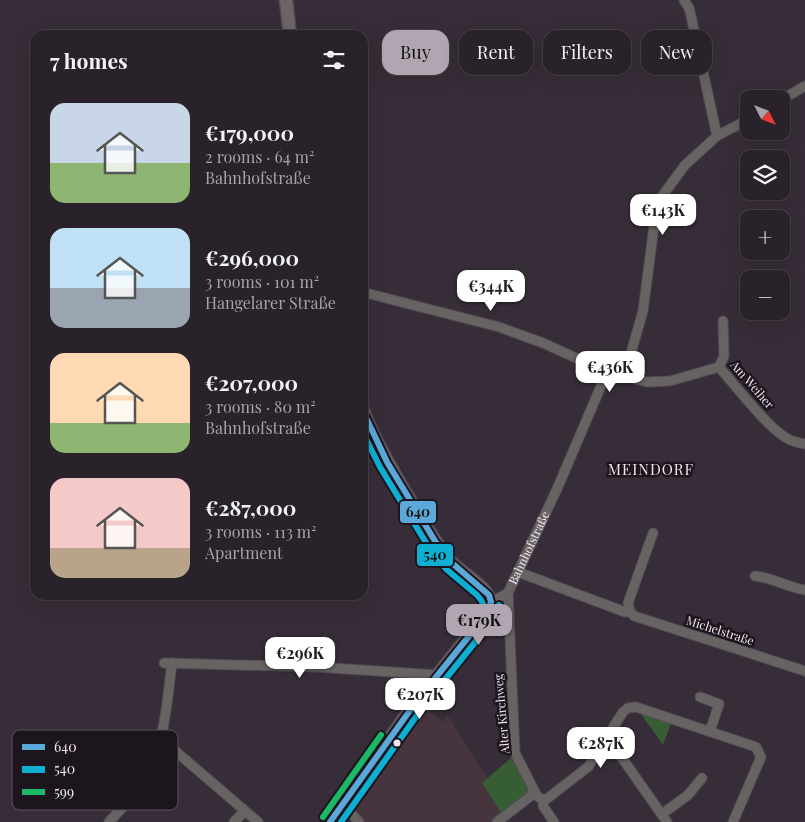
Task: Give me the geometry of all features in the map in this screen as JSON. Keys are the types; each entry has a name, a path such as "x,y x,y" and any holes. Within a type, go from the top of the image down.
{"main road":[{"path":"286,0 289,30"},
{"path":"330,822 416,702 486,615 491,602 489,595 484,589 452,563 435,541 378,445 368,422"}],"street":[{"path":"684,0 689,8 718,136"},
{"path":"790,95 805,86"},
{"path":"624,377 642,311 657,204 685,165 718,136 740,124"},
{"path":"368,294 499,327 543,343 607,372 647,382 670,381 719,367"},
{"name":"Am Weiher","path":"723,321 724,356 719,367 776,429 789,439 805,444"},
{"name":"Bahnhofstraße","path":"491,602 508,593 558,489 607,372"},
{"path":"630,611 628,603 653,533"},
{"name":"Michelstraße","path":"518,572 625,612 630,611 634,616 805,671"},
{"path":"756,576 764,577 791,588 805,590"},
{"name":"Alter Kirchweg","path":"508,593 515,753 533,789 537,796 544,801 543,806 554,822"},
{"path":"161,730 168,663 316,667 438,675"},
{"path":"700,697 719,704 710,731"},
{"path":"544,801 588,767 623,712 628,708 636,707 756,747 761,757 733,822"},
{"path":"608,738 668,822"},
{"path":"178,753 258,822"},
{"path":"662,814 688,795 702,778"},
{"path":"498,822 532,795 533,789"},
{"path":"343,804 359,822"},
{"path":"109,822 120,810"},
{"path":"234,822 245,812"}],"shaded area":[{"path":"433,696 440,702 431,712 443,722 448,716 487,778 511,758 527,794 491,822 366,822 355,810 354,802 376,770 387,760 410,730 422,707"}],"green space":[{"path":"641,714 671,723 663,745"},
{"path":"511,758 529,787 527,794 502,814 482,783"}],"transit line":[{"name":"640","path":"368,422 387,462 435,541 452,563 489,595 491,602"},
{"name":"540","path":"368,443 380,467 428,546 446,569 477,595 483,604"},
{"name":"640","path":"330,822 416,702 486,615 491,602"},
{"name":"540","path":"341,822 423,707 493,620 499,605"},
{"name":"599","path":"323,817 381,735"}],"district":[{"name":"MEINDORF","path":"651,470"}]}
